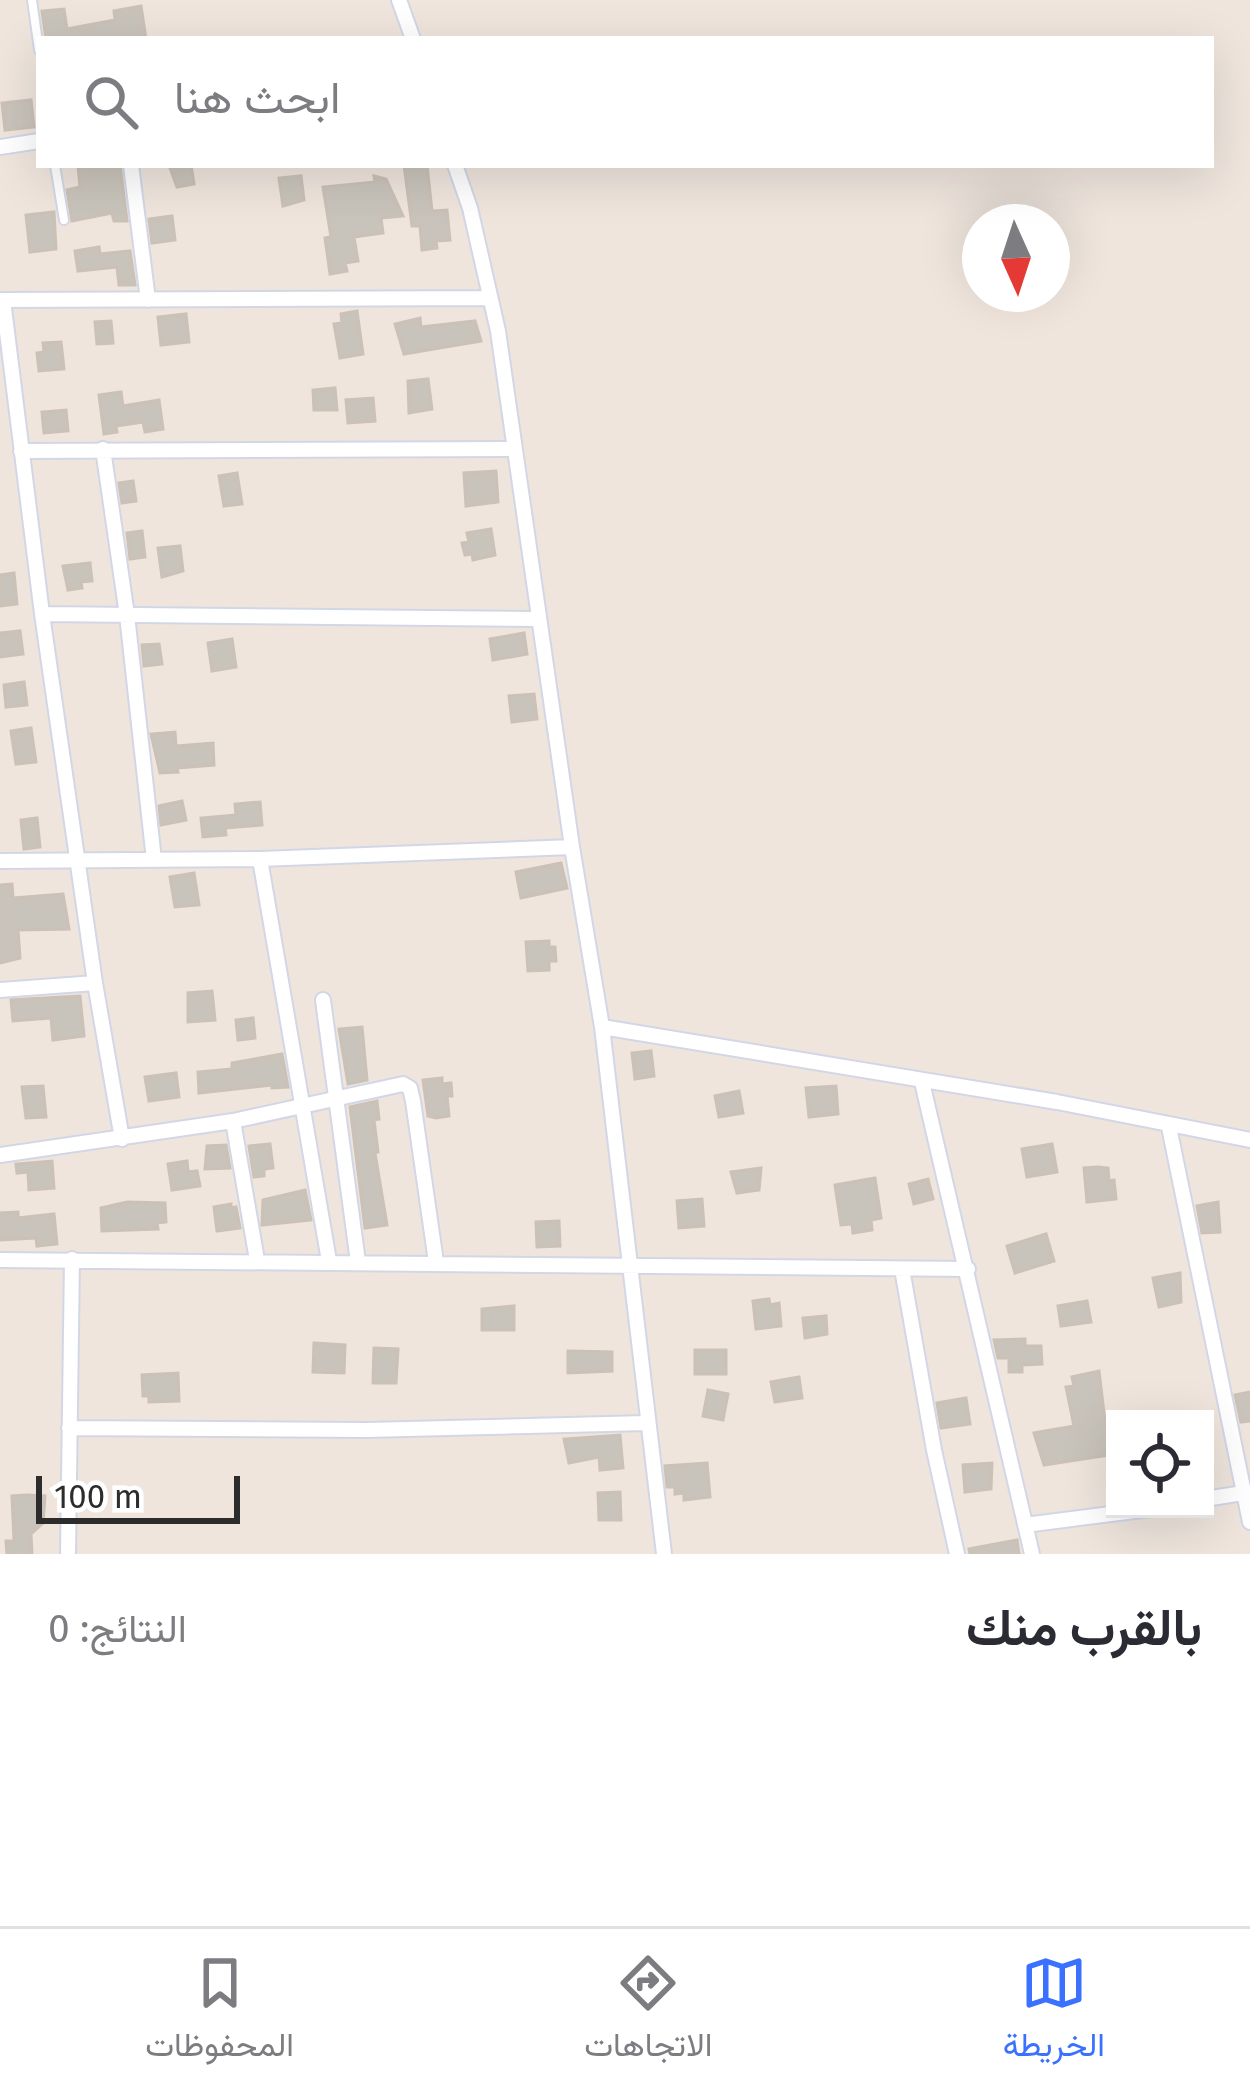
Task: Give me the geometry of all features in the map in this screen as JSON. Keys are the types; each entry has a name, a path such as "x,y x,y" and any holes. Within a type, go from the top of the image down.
{"street":[{"path":"399,0 412,36"},
{"path":"0,147 36,141"},
{"path":"131,168 148,300"},
{"path":"456,168 490,298 602,1027 664,1554"},
{"path":"122,1138 42,614 2,300 490,298"},
{"path":"103,448 128,615 154,860"},
{"path":"21,451 512,449"},
{"path":"42,614 539,619"},
{"path":"0,861 260,859 572,847"},
{"path":"260,859 329,1261"},
{"path":"0,990 95,983"},
{"path":"323,1000 358,1262"},
{"path":"602,1027 1057,1102 1250,1140"},
{"path":"922,1082 1032,1554"},
{"path":"0,1155 233,1121 394,1084 410,1088 436,1262"},
{"path":"233,1121 257,1260"},
{"path":"1169,1127 1250,1522"},
{"path":"68,1554 72,1259"},
{"path":"0,1260 968,1269"},
{"path":"902,1269 957,1554"},
{"path":"70,1428 366,1430 646,1423"},
{"path":"1214,1498 1247,1493"},
{"path":"1025,1525 1106,1515"}],"lane":[{"path":"32,0 37,36"},
{"path":"55,168 64,220"}],"building":[{"path":"141,6 146,36 46,36 42,11 64,9 67,29 115,20 114,11"},
{"path":"31,100 34,127 5,130 2,103"},
{"path":"78,168 120,168 127,221 114,221 112,213 72,221 67,190 80,187"},
{"path":"170,168 191,168 194,184 177,187"},
{"path":"404,168 427,168 432,211 447,210 450,240 436,241 437,248 422,250 420,226 412,226"},
{"path":"301,176 304,200 283,206 279,178"},
{"path":"374,176 386,179 403,216 381,218 383,233 354,237 358,261 345,263 347,271 330,274 325,238 331,237 323,187 375,182"},
{"path":"54,212 56,249 30,252 26,215"},
{"path":"172,216 175,240 152,243 149,219"},
{"path":"99,247 100,254 130,251 135,285 119,285 117,267 78,271 75,251"},
{"path":"357,311 363,354 340,358 334,324 342,323 341,314"},
{"path":"186,314 189,342 161,345 158,317"},
{"path":"420,318 421,327 475,321 481,341 404,354 395,324"},
{"path":"111,321 113,343 97,344 95,322"},
{"path":"61,342 64,369 39,371 37,353 44,352 43,343"},
{"path":"428,379 432,409 409,413 408,381"},
{"path":"335,388 337,410 314,410 313,390"},
{"path":"121,392 123,406 159,400 163,429 145,432 143,422 116,426 117,432 104,434 99,395"},
{"path":"373,398 375,421 348,423 346,400"},
{"path":"66,410 68,431 44,433 42,412"},
{"path":"496,471 498,502 466,506 464,473"},
{"path":"237,473 242,504 224,506 219,476"},
{"path":"133,481 136,501 122,503 119,483"},
{"path":"491,529 495,555 473,560 472,554 465,555 462,543 469,542 467,533"},
{"path":"142,531 145,557 130,559 127,533"},
{"path":"180,546 183,571 162,577 158,548"},
{"path":"90,563 92,581 68,590 63,566"},
{"path":"14,573 17,604 0,606 0,575"},
{"path":"20,631 23,654 0,657 0,633"},
{"path":"524,633 527,654 493,660 490,639"},
{"path":"232,639 236,667 212,671 208,643"},
{"path":"159,644 162,664 144,666 142,645"},
{"path":"24,682 27,705 6,707 4,685"},
{"path":"534,694 537,719 512,722 509,696"},
{"path":"31,728 36,762 16,764 11,731"},
{"path":"175,732 176,746 213,743 214,765 160,773 151,734"},
{"path":"182,801 186,820 161,825 159,806"},
{"path":"260,802 262,825 225,828 226,835 203,837 201,818 236,815 235,804"},
{"path":"37,818 40,847 24,849 21,820"},
{"path":"561,863 567,888 521,898 516,872"},
{"path":"194,873 199,905 175,907 170,877"},
{"path":"12,884 13,898 63,894 69,929 18,930 20,958 0,963 0,885"},
{"path":"549,941 549,947 555,947 556,961 549,961 549,970 528,971 526,942"},
{"path":"212,991 215,1020 188,1022 188,993"},
{"path":"80,996 84,1036 53,1040 51,1018 13,1021 11,1000"},
{"path":"253,1018 255,1038 238,1040 236,1020"},
{"path":"362,1027 367,1080 348,1084 339,1029"},
{"path":"651,1051 654,1076 635,1079 632,1053"},
{"path":"282,1054 288,1087 199,1093 198,1072 232,1069 232,1063"},
{"path":"176,1073 179,1097 149,1101 145,1077"},
{"path":"442,1078 442,1084 451,1083 449,1116 428,1116 423,1080"},
{"path":"43,1086 46,1117 26,1118 22,1087"},
{"path":"836,1086 838,1114 809,1117 806,1088"},
{"path":"739,1091 743,1113 719,1117 715,1096"},
{"path":"377,1101 375,1153 387,1225 365,1228 350,1107"},
{"path":"270,1144 273,1168 254,1177 249,1146"},
{"path":"1052,1144 1057,1172 1027,1177 1022,1149"},
{"path":"226,1145 230,1168 205,1169 207,1146"},
{"path":"52,1161 54,1188 29,1190 28,1172 17,1173 16,1164"},
{"path":"187,1161 188,1172 197,1171 200,1186 172,1190 168,1164"},
{"path":"761,1168 759,1190 737,1193 731,1172"},
{"path":"1084,1168 1108,1168 1116,1199 1087,1202"},
{"path":"875,1178 881,1218 871,1220 872,1230 853,1233 852,1224 841,1225 835,1185"},
{"path":"928,1179 933,1199 914,1204 909,1184"},
{"path":"305,1190 311,1220 262,1225 263,1200"},
{"path":"702,1199 704,1226 679,1228 677,1201"},
{"path":"127,1202 165,1203 166,1222 157,1223 158,1229 102,1231 101,1208"},
{"path":"1218,1202 1220,1232 1202,1233 1197,1206"},
{"path":"214,1207 236,1207 240,1228 217,1231"},
{"path":"18,1212 18,1218 54,1214 57,1244 37,1246 36,1238 0,1240 0,1213"},
{"path":"559,1221 560,1246 537,1247 536,1222"},
{"path":"1046,1234 1054,1261 1015,1273 1007,1246"},
{"path":"1180,1273 1181,1302 1159,1307 1153,1278"},
{"path":"769,1299 770,1305 779,1303 781,1326 756,1329 753,1301"},
{"path":"1087,1301 1091,1322 1061,1326 1058,1306"},
{"path":"514,1306 514,1330 482,1330 482,1309"},
{"path":"826,1316 827,1334 805,1338 803,1318"},
{"path":"1025,1339 1025,1346 1041,1346 1042,1364 1022,1365 1022,1372 1009,1372 1009,1358 998,1358 994,1340"},
{"path":"314,1343 345,1345 344,1373 313,1372"},
{"path":"374,1348 398,1349 396,1383 373,1383"},
{"path":"695,1350 726,1350 726,1374 695,1374"},
{"path":"568,1351 612,1352 612,1371 568,1373"},
{"path":"1099,1371 1106,1455 1044,1465 1034,1433 1074,1426 1066,1387 1074,1386 1072,1377"},
{"path":"178,1373 179,1401 149,1402 149,1396 143,1396 142,1375"},
{"path":"799,1377 802,1398 775,1402 771,1382"},
{"path":"708,1390 728,1394 723,1420 703,1416"},
{"path":"1250,1392 1250,1421 1241,1422 1235,1395"},
{"path":"966,1398 970,1424 941,1428 937,1403"},
{"path":"620,1435 623,1468 600,1470 599,1457 569,1463 564,1439"},
{"path":"707,1463 710,1497 684,1500 684,1493 675,1494 675,1487 667,1487 665,1466"},
{"path":"992,1463 991,1489 965,1492 963,1465"},
{"path":"620,1492 621,1520 599,1520 598,1493"},
{"path":"12,1496 45,1496 43,1523 31,1534 32,1554 7,1554 6,1541 14,1541"},
{"path":"1017,1540 1019,1554 970,1554 969,1549"}]}
